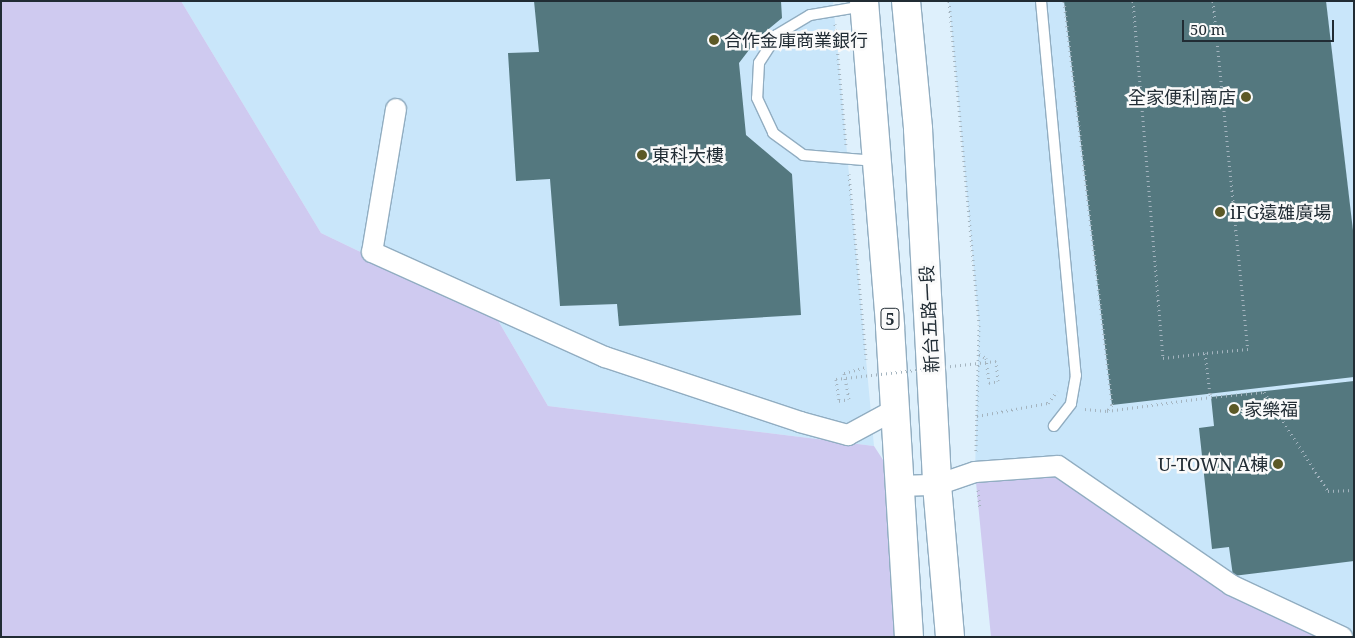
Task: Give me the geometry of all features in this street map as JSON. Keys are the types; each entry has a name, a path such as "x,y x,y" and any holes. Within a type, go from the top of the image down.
{"main road":[{"name":"新台五路一段","path":"906,1 918,129 934,410 936,485 950,637"},
{"name":"5","path":"865,3 896,409 909,637"},
{"path":"896,409 934,410"}],"street":[{"path":"396,109 372,252 605,357 800,422 848,435 896,409"},
{"path":"900,486 936,485 976,472 1058,466 1231,585 1342,637"}],"lane":[{"path":"1041,1 1076,375 1071,404 1054,426"},
{"path":"865,3 834,13 810,15 777,35 759,63 757,98 773,133 804,155 876,161"}],"path":[{"path":"949,1 979,353 976,472 980,509"},
{"path":"1064,1 1112,406 1107,411"},
{"path":"1132,1 1163,358 1248,349 1213,1"},
{"path":"834,13 868,384"},
{"path":"867,367 844,373 849,399 839,401 836,379 996,361 998,382 989,383 986,358 979,353"},
{"path":"1205,353 1211,398"},
{"path":"977,416 1048,403 1062,386 1071,404 1107,411 1264,392 1328,491 1354,490"}],"shaded area":[{"path":"1,1 181,1 321,233 496,317 548,406 874,446 900,486 909,637 1,637"},
{"path":"181,1 833,1 874,446 548,406 496,317 321,233"},
{"path":"949,1 1354,1 1354,637 1342,637 975,472 979,325"},
{"path":"1058,466 1226,582 1342,637 991,637 975,472"}],"building":[{"name":"東科大樓","path":"534,1 781,1 782,18 759,37 739,63 746,135 792,174 801,315 619,326 617,304 560,306 550,179 516,181 508,53 539,52"},
{"name":"iFG遠雄廣場","path":"1064,1 1326,1 1354,239 1354,377 1112,405"},
{"name":"U-TOWN A棟","path":"1354,381 1354,561 1233,576 1229,547 1212,549 1199,428 1214,426 1211,397"}],"place":[{"name":"合作金庫商業銀行","path":"714,40"},
{"name":"全家便利商店","path":"1246,97"},
{"name":"東科大樓","path":"642,155"},
{"name":"iFG遠雄廣場","path":"1220,212"},
{"name":"家樂福","path":"1234,409"},
{"name":"U-TOWN A棟","path":"1278,464"}]}
